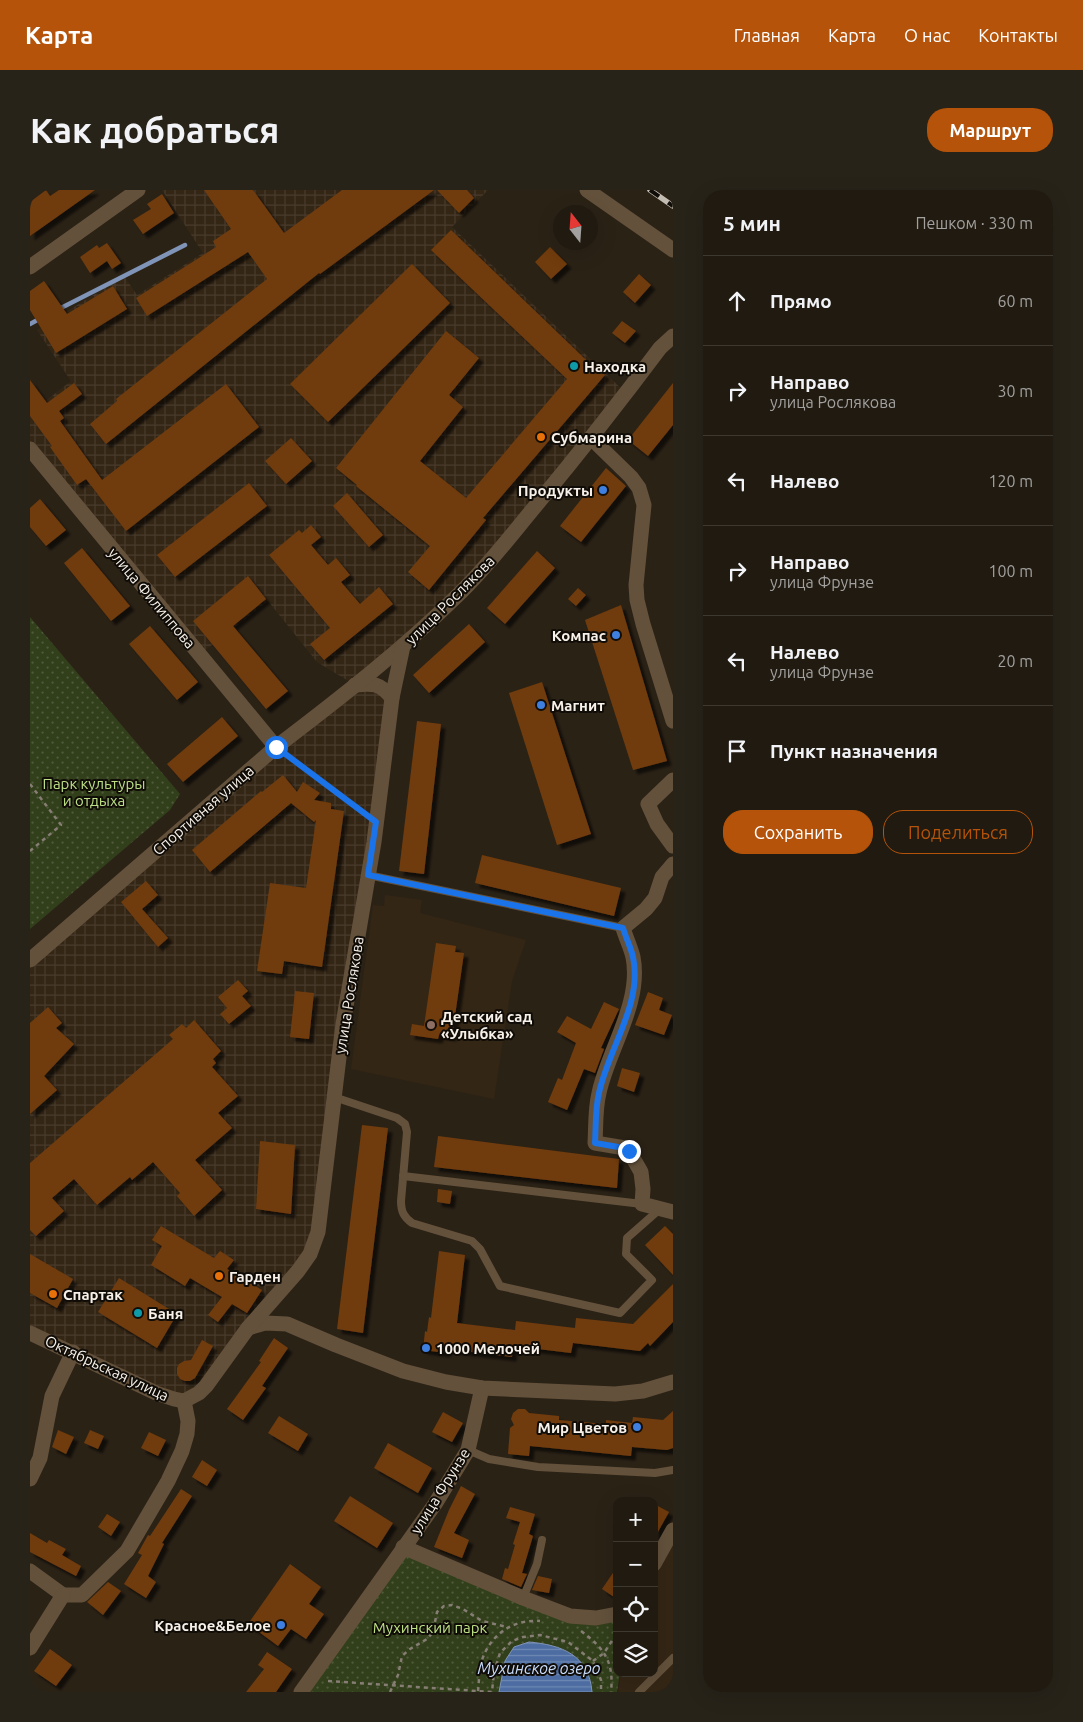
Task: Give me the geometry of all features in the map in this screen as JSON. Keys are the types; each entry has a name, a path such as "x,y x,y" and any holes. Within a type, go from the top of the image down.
{"street":[{"path":"30,267 138,190"},
{"path":"587,190 673,250"},
{"name":"улица Рослякова","path":"184,1401 199,1393 206,1386 248,1328 298,1271 310,1254 318,1232 343,1024 376,822 392,698 403,646 459,594 496,554 592,439 660,348 673,336"},
{"path":"592,439 631,477 639,488 644,505 636,585 637,600 673,721"},
{"name":"улица Филиппова","path":"30,448 276,747"},
{"name":"Спортивная улица","path":"30,960 276,747 403,646"},
{"path":"355,685 372,683 380,686 392,698"},
{"path":"673,780 648,804 658,824 673,846"},
{"path":"667,1210 642,1204 641,1172 629,1151 624,1148 595,1143 598,1094 630,1005 634,979 633,958 623,928 646,909 655,898 662,877 673,864"},
{"path":"275,1298 278,1312 287,1324"},
{"path":"248,1328 265,1323 287,1324 403,1371 446,1382 482,1388 615,1394 644,1392 673,1382"},
{"name":"Октябрьская улица","path":"30,1333 156,1393 184,1401"},
{"path":"30,1478 40,1458 52,1396 73,1352"},
{"name":"улица Фрунзе","path":"301,1692 435,1504 468,1450 482,1388"},
{"path":"30,1571 63,1595 82,1595 127,1551 168,1481 182,1451 188,1428 184,1401"},
{"path":"658,1557 673,1530"},
{"path":"404,1547 522,1598 570,1616 596,1618 613,1615"},
{"path":"30,1648 63,1595"}],"lane":[{"path":"368,875 623,928"},
{"path":"334,1097 397,1118 405,1124 407,1132 401,1201 401,1210 405,1218 412,1223 472,1241 480,1249 500,1286 620,1312 652,1280 626,1254 627,1238 667,1210"},
{"path":"403,1176 642,1204"},
{"path":"468,1450 489,1459 538,1467 656,1473 673,1470"},
{"path":"522,1598 537,1564 542,1540"},
{"path":"639,1692 673,1658"}],"path":[{"path":"276,747 376,822"},
{"path":"30,784 61,825 30,850"},
{"path":"390,1692 398,1675 402,1656 427,1639 433,1632 437,1612 444,1606 452,1605 463,1609 482,1621 508,1627"},
{"path":"477,1691 481,1664 488,1646 504,1629 520,1622 537,1620 547,1622"},
{"path":"579,1630 595,1641 604,1653 610,1665 612,1678 611,1692"},
{"path":"310,1679 492,1692 494,1672 500,1653 512,1642 523,1637 540,1635 568,1642 593,1661 601,1680 601,1692"},
{"path":"593,1661 604,1653 613,1639"}],"shaded area":[{"path":"162,190 488,190 452,227 626,393 496,554 356,684 392,698 310,1254 184,1401 30,1333 30,960 355,685 317,662 268,601 199,655 30,449 30,413 71,381 37,330 124,276 137,295 203,253"},
{"name":"Детский сад «Улыбка»","path":"385,895 422,900 420,913 526,940 512,981 494,1099 351,1069 373,905 384,906"},
{"path":"673,1530 673,1692 618,1692 620,1677 658,1677 658,1557"}],"green space":[{"name":"Парк культуры и отдыха","path":"30,617 180,794 170,810 30,929"},
{"name":"Мухинский парк","path":"408,1549 569,1616 613,1613 613,1677 619,1677 617,1692 302,1692"}],"water":[{"name":"Мухинское озеро","path":"529,1642 563,1649 572,1654 586,1669 592,1692 499,1692 505,1661 514,1647"}],"building":[{"path":"46,190 50,196 59,190 95,190 30,236 30,202"},
{"path":"204,190 253,190 284,233 342,190 434,190 319,273 106,444 90,424 117,401 116,399 267,279 248,252 147,316 136,298 216,247 213,241 231,229"},
{"path":"437,190 467,190 474,198 459,213"},
{"path":"162,194 174,213 143,234 133,220 151,209 147,204"},
{"path":"451,230 584,358 605,375 483,518 486,520 429,590 408,572 430,546 336,468 446,331 479,358 449,395 463,407 420,461 466,498 567,379 431,250"},
{"path":"107,243 121,263 112,269 107,261 90,273 80,257 97,245 99,248"},
{"path":"550,247 567,264 551,279 535,262"},
{"path":"412,264 450,303 328,422 290,384"},
{"path":"639,274 651,285 635,303 623,292"},
{"path":"44,281 67,314 113,286 127,309 56,353 30,310 30,291"},
{"path":"622,321 636,331 625,343 612,333"},
{"path":"30,380 47,403 74,383 82,394 59,411 64,418 60,421 102,480 226,384 259,427 126,531 86,479 77,485 30,416"},
{"path":"673,383 673,425 648,456 628,440"},
{"path":"291,438 312,461 286,484 265,461"},
{"path":"606,468 626,486 581,542 560,526"},
{"path":"249,483 267,506 175,577 157,555"},
{"path":"347,493 383,535 369,547 333,506"},
{"path":"40,499 66,530 46,546 30,527 30,508"},
{"path":"311,525 321,537 311,545 328,565 336,558 350,575 341,582 360,604 379,587 393,604 324,660 310,644 330,628 269,555 299,530 302,533"},
{"path":"82,548 130,606 111,621 64,563"},
{"path":"537,551 555,568 505,624 487,608"},
{"path":"248,576 266,599 233,626 288,691 266,709 193,621"},
{"path":"578,588 586,595 576,606 568,599"},
{"path":"621,605 667,761 633,770 585,620"},
{"path":"469,624 485,642 429,693 413,675"},
{"path":"150,626 198,682 177,700 129,644"},
{"path":"542,682 591,834 557,845 509,693"},
{"path":"222,717 238,736 183,782 167,764"},
{"path":"417,721 441,724 424,874 399,871"},
{"path":"283,775 297,792 303,782 320,793 314,800 331,803 331,809 344,811 322,967 284,961 282,974 257,971 270,883 306,888 316,820 314,822 291,803 210,872 192,850 261,791"},
{"path":"482,855 621,888 614,916 475,883"},
{"path":"146,881 158,895 142,909 168,938 158,947 121,902"},
{"path":"436,943 456,946 455,952 464,953 452,1037 439,1035 438,1039 410,1035 412,1024 424,1026"},
{"path":"238,980 248,991 242,996 251,1006 229,1024 220,1014 227,1008 218,997"},
{"path":"295,991 314,993 309,1039 290,1037"},
{"path":"648,992 663,998 659,1010 672,1015 664,1035 635,1025"},
{"path":"604,1002 619,1009 601,1048 604,1049 595,1073 584,1069 567,1110 548,1102 558,1078 562,1080 576,1043 557,1032 567,1016 591,1029"},
{"path":"48,1007 62,1023 56,1028 74,1044 44,1076 57,1090 30,1114 30,1023"},
{"path":"194,1020 221,1051 213,1059 216,1063 212,1067 238,1096 218,1113 232,1128 195,1160 222,1190 194,1216 177,1196 180,1193 153,1162 132,1180 130,1177 97,1205 74,1179 52,1198 64,1211 36,1236 30,1230 30,1163 173,1039 169,1035 182,1024 186,1028"},
{"path":"622,1068 640,1073 634,1092 617,1086"},
{"path":"362,1125 388,1128 363,1333 337,1329"},
{"path":"438,1136 619,1159 617,1188 434,1167"},
{"path":"260,1141 295,1145 291,1214 256,1209"},
{"path":"438,1189 452,1191 450,1204 437,1202"},
{"path":"161,1226 214,1258 220,1251 234,1260 227,1269 262,1290 247,1313 232,1304 218,1322 208,1315 222,1297 190,1278 185,1286 151,1265 162,1246 152,1240"},
{"path":"665,1226 673,1234 673,1275 645,1245"},
{"path":"439,1251 465,1255 457,1323 515,1330 516,1321 575,1328 576,1318 633,1324 673,1284 673,1322 650,1346 648,1343 640,1351 573,1343 571,1353 513,1346 512,1357 447,1349 446,1353 423,1350 425,1331 427,1332 429,1317 431,1318"},
{"path":"30,1254 73,1279 57,1308 30,1293"},
{"name":"Баня","path":"119,1278 177,1314 157,1348 98,1312"},
{"path":"274,1338 288,1348 262,1386 266,1388 243,1420 227,1409 261,1362 259,1361"},
{"path":"202,1340 213,1346 195,1378 190,1381 180,1379 177,1374 179,1364 191,1360"},
{"path":"518,1409 525,1409 529,1413 559,1416 559,1420 606,1424 606,1420 632,1423 633,1417 663,1420 673,1411 673,1448 667,1450 632,1447 631,1456 530,1446 529,1456 508,1454 510,1428 514,1425 511,1419 513,1413"},
{"path":"443,1412 463,1423 452,1442 432,1432"},
{"path":"279,1416 308,1434 298,1451 268,1433"},
{"path":"58,1430 74,1437 66,1454 52,1447"},
{"path":"90,1430 104,1436 98,1449 84,1443"},
{"path":"149,1432 166,1440 158,1456 141,1448"},
{"path":"388,1443 432,1468 418,1493 374,1468"},
{"path":"202,1460 217,1470 207,1486 192,1477"},
{"path":"461,1486 475,1494 454,1533 469,1540 462,1558 434,1547"},
{"path":"181,1489 192,1496 162,1543 164,1544 148,1576 156,1582 146,1598 124,1584 142,1555 138,1553 148,1535 150,1536"},
{"path":"350,1496 393,1523 377,1548 334,1521"},
{"path":"658,1506 669,1512 658,1532"},
{"path":"510,1507 535,1514 529,1534 533,1536 522,1573 527,1574 521,1587 502,1579 505,1568 508,1569 520,1522 506,1518"},
{"path":"107,1514 120,1522 111,1536 98,1527"},
{"path":"30,1533 47,1543 49,1540 66,1549 62,1555 81,1566 76,1576 30,1552"},
{"path":"290,1564 321,1587 309,1604 324,1614 306,1639 291,1629 278,1646 248,1624"},
{"path":"613,1573 613,1596 602,1589"},
{"path":"538,1576 552,1579 549,1593 532,1590"},
{"path":"108,1582 121,1591 103,1615 87,1602"},
{"path":"50,1649 72,1665 56,1686 34,1671"},
{"path":"267,1652 292,1669 276,1692 246,1692 264,1669 258,1665"}],"waterway":[{"path":"59,309 185,245"},
{"path":"30,324 41,318"}],"railway":[{"path":"650,190 673,206"}],"place":[{"name":"Находка","path":"574,366"},
{"name":"Субмарина","path":"541,437"},
{"name":"Продукты","path":"603,490"},
{"name":"Компас","path":"616,635"},
{"name":"Магнит","path":"541,705"},
{"name":"Детский сад «Улыбка»","path":"431,1025"},
{"name":"Гарден","path":"219,1276"},
{"name":"Спартак","path":"53,1294"},
{"name":"Баня","path":"138,1313"},
{"name":"1000 Мелочей","path":"426,1348"},
{"name":"Мир Цветов","path":"637,1427"},
{"name":"Красное&Белое","path":"281,1625"}],"route":[{"path":"276,747 376,822 368,875 623,928 633,958 634,979 630,1005 598,1094 595,1143 624,1148 629,1151"}]}
